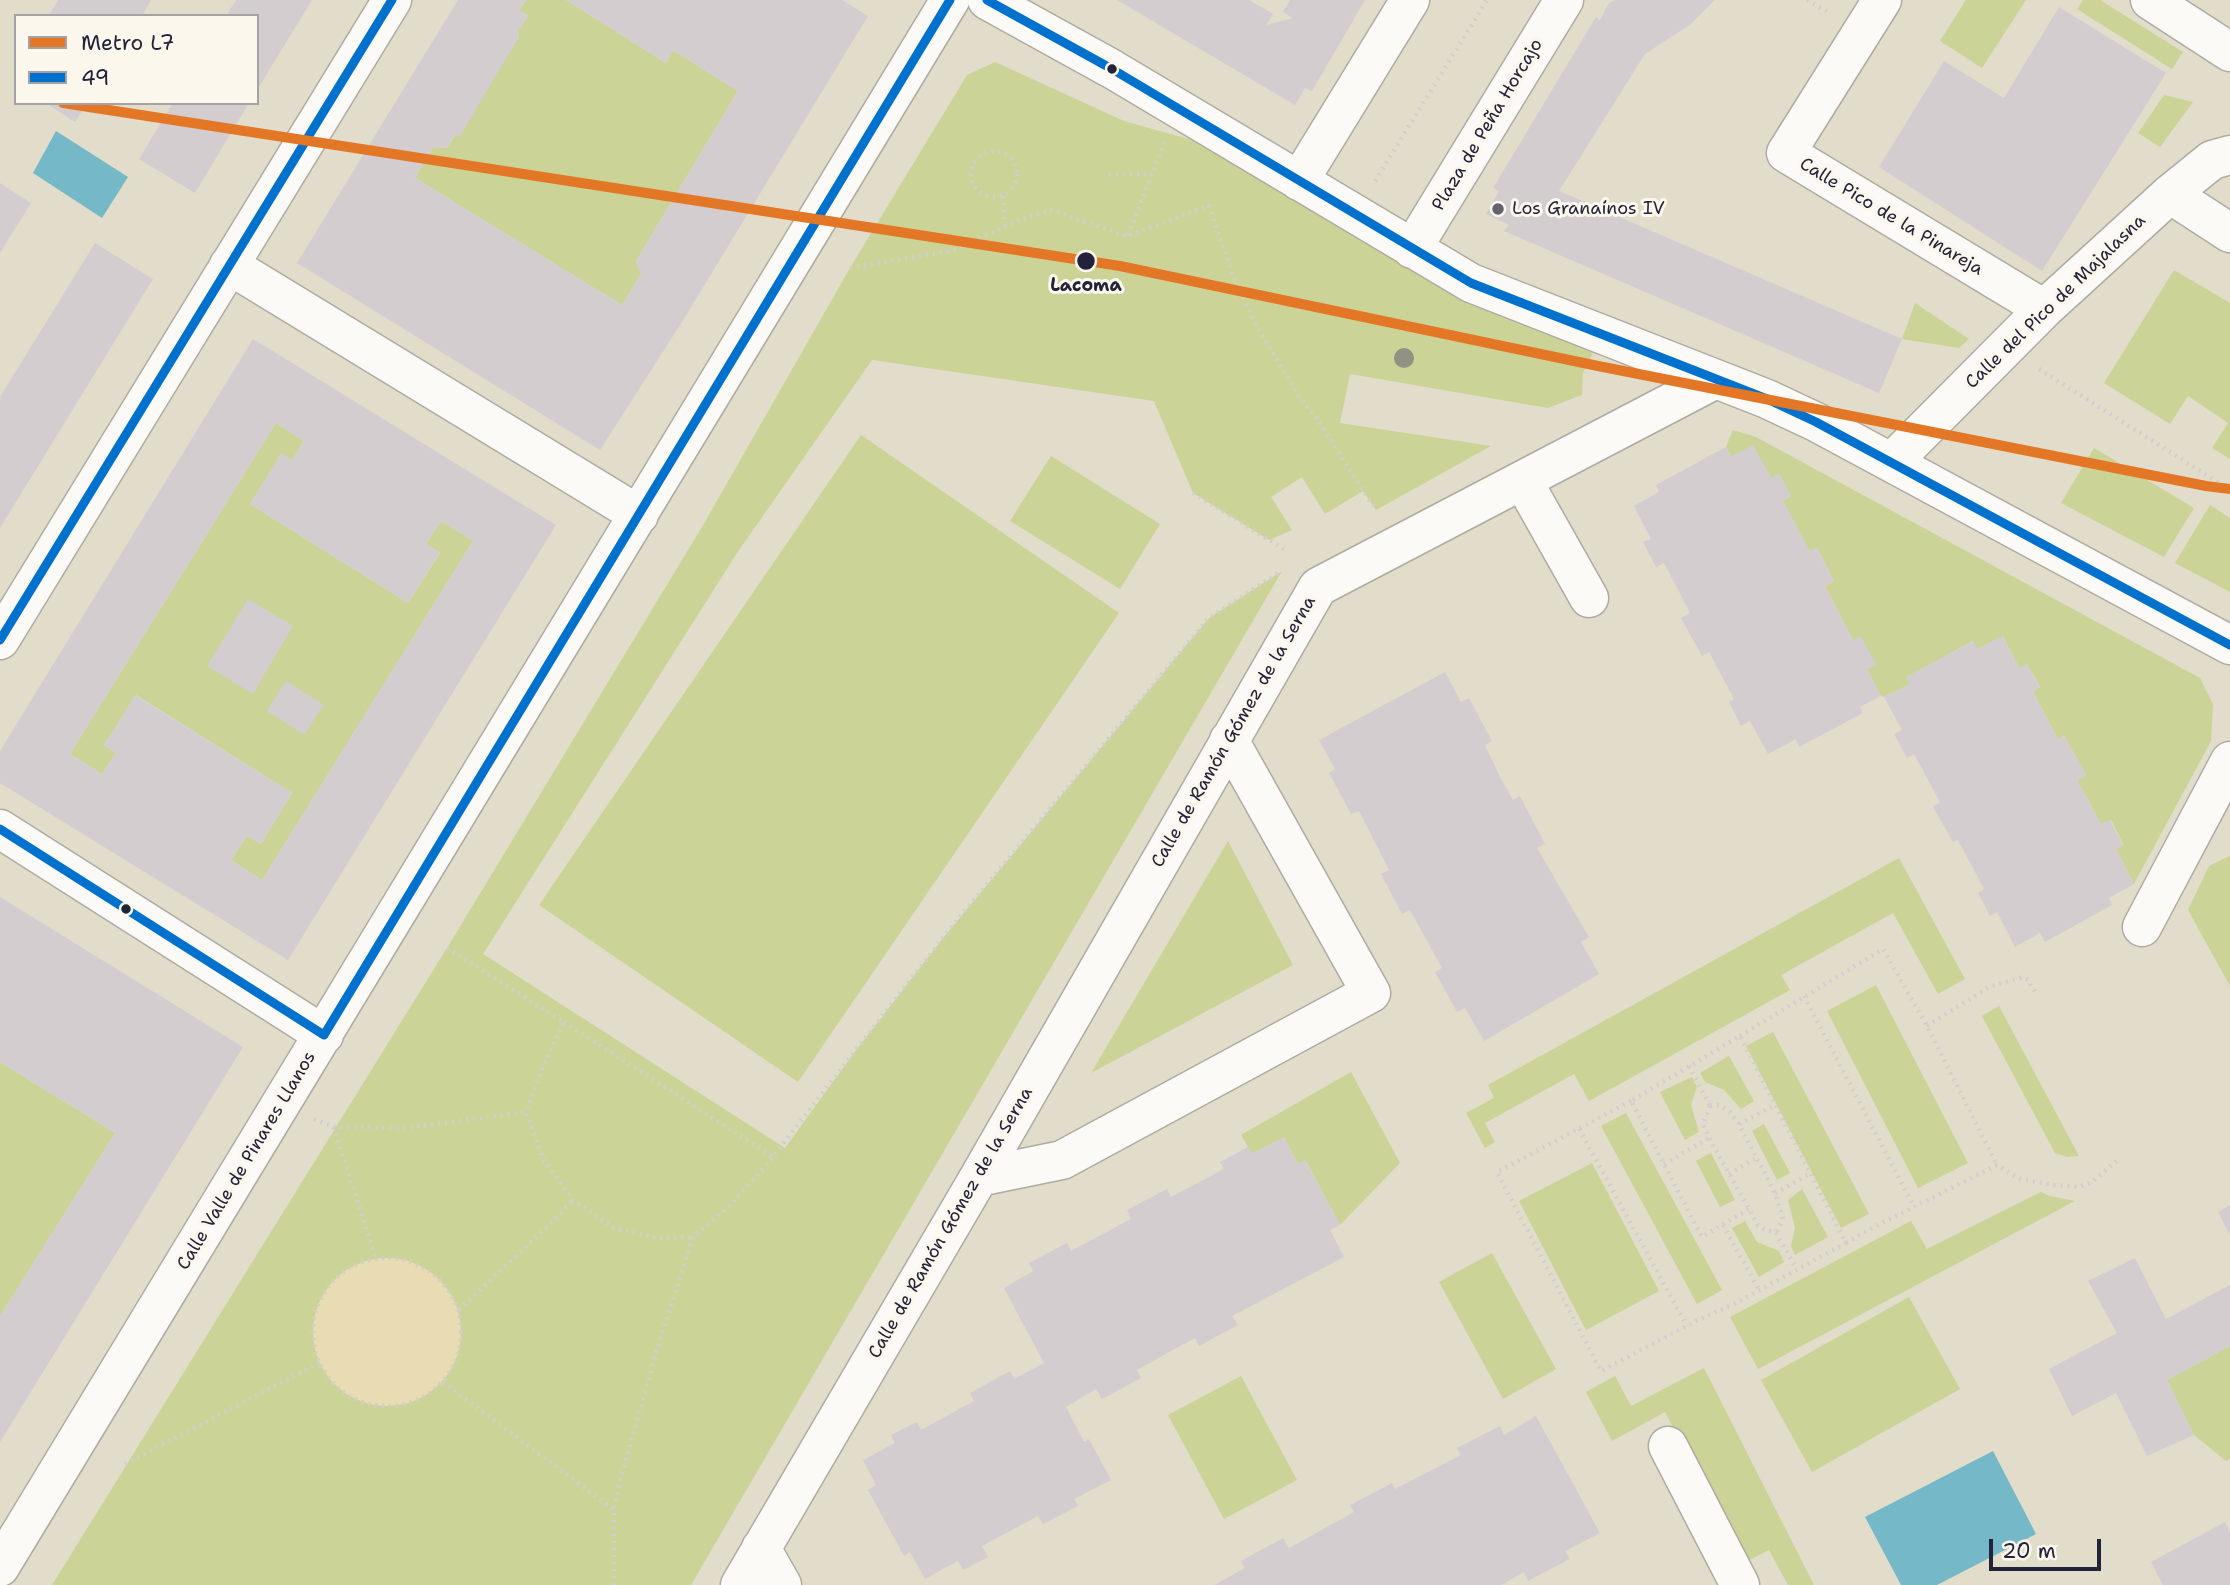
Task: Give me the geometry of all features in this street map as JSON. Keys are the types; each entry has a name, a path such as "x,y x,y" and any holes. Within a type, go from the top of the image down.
{"street":[{"path":"0,640 392,0"},
{"name":"Calle Valle de Pinares Llanos","path":"0,1567 950,0"},
{"path":"987,0 1112,69 1471,283 1766,399 1816,422 2230,645"},
{"path":"1299,181 1410,0"},
{"name":"Plaza de Peña Horcajo","path":"1412,249 1564,0"},
{"name":"Calle Pico de la Pinareja","path":"1882,0 1786,153 2044,309"},
{"path":"2150,0 2230,52"},
{"name":"Calle del Pico de Majalasna","path":"1892,462 2044,309 2170,194 2213,160 2230,155"},
{"path":"2170,194 2230,233"},
{"path":"229,265 639,515"},
{"name":"Calle de Ramón Gómez de la Serna","path":"740,1585 979,1177 1318,587 1716,379"},
{"path":"1524,481 1589,598"},
{"path":"979,1177 1062,1160 1371,993 1229,740"},
{"path":"2142,927 2230,761"},
{"path":"0,829 324,1035"},
{"path":"1668,1446 1740,1585"},
{"path":"761,1548 782,1585"}],"path":[{"path":"1354,215 1487,0"},
{"path":"1127,236 1178,109"},
{"path":"993,149 1009,154 1018,169 1015,185 1003,196 986,197 973,186 970,170 978,156 993,149"},
{"path":"1109,175 1152,174"},
{"path":"1003,196 1005,226"},
{"path":"850,268 954,250 1005,226 1051,209 1127,236 1209,206 1233,275 1257,327 1302,401 1315,416 1376,510"},
{"path":"2048,375 2230,490"},
{"path":"1193,493 1287,551"},
{"path":"614,1585 614,1510 628,1449 660,1339 694,1237 720,1215 773,1157 953,925 1209,618 1282,571"},
{"path":"447,948 773,1157"},
{"path":"1997,1165 1601,1371 1497,1172 1631,1101 1883,949 1927,1026 1997,1165 2020,1179 2078,1187 2092,1182 2119,1159"},
{"path":"1927,1026 1990,987 2012,980 2023,977 2028,980 2036,994"},
{"path":"1804,996 1914,1207"},
{"path":"564,1022 526,1112 543,1159 573,1200 614,1228 658,1238 694,1237"},
{"path":"1740,1036 1846,1243"},
{"path":"1689,1066 1710,1106 1703,1124 1709,1139 1761,1228 1776,1233 1797,1269"},
{"path":"1631,1101 1702,1237 1749,1209"},
{"path":"281,1105 334,1127 407,1128 526,1112"},
{"path":"1710,1106 1719,1105 1726,1108 1739,1124 1775,1193 1783,1219 1776,1233"},
{"path":"1739,1124 1775,1105"},
{"path":"334,1127 376,1259"},
{"path":"1579,1129 1687,1326"},
{"path":"1664,1164 1709,1139"},
{"path":"1729,1174 1756,1158"},
{"path":"1775,1193 1810,1174"},
{"path":"459,1310 573,1200"},
{"path":"1723,1225 1759,1290"},
{"path":"376,1259 409,1261 426,1268 447,1286 459,1310 462,1333 459,1354 443,1382 415,1402 383,1408 355,1401 333,1385 319,1363 312,1329 317,1305 337,1278 365,1261 376,1259"},
{"path":"125,1464 319,1363"},
{"path":"443,1382 614,1510"}],"green space":[{"path":"526,0 566,0 666,63 673,50 738,91 636,261 641,274 622,305 415,178 433,147 447,148 519,37 518,31 528,16 519,10"},
{"path":"1966,0 2026,0 1982,68 1940,41"},
{"path":"2083,0 2100,0 2183,52 2172,69 2077,9"},
{"path":"995,62 1124,121 1224,149 1598,343 1583,373 1582,395 1548,408 1350,374 1340,423 1491,446 1376,510 1363,491 1325,514 1302,477 1271,497 1292,530 1269,540 1193,493 1154,401 872,360 737,553 483,954 785,1148 943,938 1209,618 1282,571 691,1585 52,1585 447,948 702,527 850,268 967,75"},
{"path":"2164,95 2193,102 2160,147 2138,133"},
{"path":"2174,270 2230,303 2230,459 2212,448 2228,423 2188,396 2170,424 2104,383"},
{"path":"1915,303 1969,339 1959,348 1902,339"},
{"path":"276,423 304,441 292,460 281,454 250,504 408,603 440,553 426,544 441,521 473,541 262,880 231,860 247,836 261,844 292,793 136,695 104,745 116,753 102,774 70,754"},
{"path":"1733,430 1756,437 2200,678 2213,704 2211,741 2134,884 2116,849 2123,844 2111,820 2101,824 2077,780 2086,775 2064,735 2058,740 2033,691 2040,687 2027,664 2020,669 2003,637 1977,649 1973,641 1907,677 1910,684 1881,696 1867,669 1875,664 1853,640 1825,586 1834,581 1817,548 1810,552 1783,501 1791,496 1779,474 1771,478 1753,446 1731,457 1726,447"},
{"path":"861,435 1119,613 798,1082 539,905"},
{"path":"2094,448 2194,508 2164,557 2061,503"},
{"path":"1051,456 1160,524 1120,589 1010,521"},
{"path":"2210,505 2230,518 2230,592 2175,563"},
{"path":"1228,841 1293,965 1091,1073"},
{"path":"2230,856 2230,986 2188,910 2209,866"},
{"path":"1899,858 1965,979 1938,994 1893,913 1781,975 1790,990 1589,1101 1574,1074 1485,1123 1495,1142 1485,1148 1466,1113 1494,1098 1488,1085"},
{"path":"1876,985 1968,1163 1918,1188 1827,1011"},
{"path":"1999,1006 2079,1156 2067,1157 2055,1153 1982,1016"},
{"path":"1773,1032 1869,1214 1841,1228 1746,1046"},
{"path":"1729,1056 1754,1101 1741,1109 1724,1090 1705,1082 1700,1073"},
{"path":"0,1062 115,1133 0,1316"},
{"path":"1351,1072 1400,1163 1340,1225 1306,1161 1298,1164 1284,1137 1252,1154 1241,1135"},
{"path":"1692,1077 1697,1087 1691,1105 1699,1132 1685,1140 1660,1092"},
{"path":"1626,1113 1722,1290 1697,1304 1601,1126"},
{"path":"1764,1124 1790,1173 1777,1180 1752,1131"},
{"path":"1711,1153 1735,1200 1720,1207 1696,1161"},
{"path":"1592,1163 1659,1291 1586,1330 1519,1201"},
{"path":"1802,1189 1828,1237 1795,1255 1791,1246 1795,1228 1788,1200"},
{"path":"2041,1192 2075,1201 1758,1369 1730,1317 1911,1221 1927,1249"},
{"path":"1745,1221 1757,1242 1779,1251 1784,1262 1759,1277 1732,1228"},
{"path":"1492,1253 1556,1369 1503,1399 1439,1282"},
{"path":"1909,1297 1960,1389 1812,1472 1761,1380"},
{"path":"2230,1346 2230,1459 2226,1461 2194,1435 2167,1380"},
{"path":"1704,1368 1814,1585 1788,1585 1769,1550 1746,1562 1665,1412 1612,1441 1586,1392 1615,1376 1631,1406"},
{"path":"1241,1376 1297,1480 1224,1519 1168,1415"}],"sand":[{"path":"387,1258 415,1263 440,1279 456,1304 461,1332 456,1360 440,1385 415,1401 387,1406 359,1401 334,1385 318,1360 313,1332 318,1304 334,1279 359,1263"}],"water":[{"path":"56,131 128,177 102,218 33,173"},
{"path":"1993,1451 2036,1534 1937,1585 1901,1585 1865,1517"}],"building":[{"path":"58,0 151,0 143,14 50,14"},
{"path":"236,0 312,0 259,87 259,14 227,14"},
{"path":"458,0 526,0 519,10 528,16 518,31 519,37 460,136 454,136 447,148 433,147 415,178 622,305 641,274 636,261 738,91 673,50 666,63 566,0 842,0 868,16 682,322 600,450 297,263"},
{"path":"1117,0 1249,0 1273,14 1266,25 1293,18 1283,12 1290,0 1365,0 1312,91 1305,88 1295,105"},
{"path":"1615,0 1715,0 1691,24 1645,54 1559,191 1902,339 1879,393 1504,231 1509,225 1486,214 1499,191 1493,188 1596,17 1600,20 1609,3"},
{"path":"2059,7 2166,73 2042,271 1879,167 1944,61 2004,98"},
{"path":"49,105 86,105 75,122"},
{"path":"172,105 248,105 195,193 139,159"},
{"path":"0,183 31,203 0,253"},
{"path":"95,243 153,279 0,528 0,397"},
{"path":"253,339 556,525 288,960 0,783 0,751","holes":["276,423 304,441 292,460 281,453 250,504 408,603 440,552 426,544 441,521 473,541 262,880 231,860 247,836 261,844 292,793 135,695 104,746 116,753 102,774 70,754"]},
{"path":"1753,445 1771,478 1779,473 1791,496 1783,501 1810,552 1816,547 1834,581 1825,586 1853,640 1861,636 1876,664 1867,669 1881,696 1860,707 1863,713 1799,747 1796,739 1768,754 1750,721 1741,726 1729,702 1734,699 1709,652 1702,656 1681,618 1690,613 1664,563 1656,567 1643,542 1651,539 1634,506 1659,492 1656,485 1726,447 1731,457"},
{"path":"248,599 293,626 253,694 207,666"},
{"path":"2002,636 2020,669 2027,664 2040,688 2033,691 2058,740 2064,735 2086,775 2077,780 2101,824 2110,820 2123,845 2116,849 2134,884 2109,898 2112,905 2045,942 2040,933 2015,947 1997,912 1990,916 1978,893 1984,889 1958,840 1953,842 1933,807 1940,802 1914,754 1907,758 1894,734 1902,730 1884,697 1910,684 1906,677 1974,641 1977,649"},
{"path":"1445,672 1461,702 1469,698 1492,741 1485,745 1500,777 1513,800 1520,796 1545,844 1537,848 1589,937 1581,942 1599,974 1484,1041 1465,1008 1457,1012 1435,972 1442,968 1410,910 1402,914 1381,874 1389,870 1359,811 1351,814 1329,773 1335,769 1319,740"},
{"path":"286,681 324,705 304,735 267,711"},
{"path":"0,897 243,1047 0,1442 0,1316 115,1133 0,1062"},
{"path":"1284,1137 1298,1164 1305,1160 1340,1225 1330,1230 1344,1257 1232,1316 1238,1325 1199,1346 1195,1338 1137,1370 1141,1378 1102,1399 1096,1389 1066,1407 1084,1442 1089,1439 1111,1480 1074,1499 1078,1506 1043,1524 1038,1516 982,1546 988,1557 963,1570 958,1561 925,1579 910,1552 904,1556 868,1490 876,1485 863,1460 895,1443 891,1435 917,1422 921,1430 974,1401 970,1393 1010,1371 1014,1379 1044,1363 1004,1288 1033,1271 1029,1263 1067,1243 1071,1251 1131,1219 1127,1210 1167,1189 1171,1197 1224,1169 1220,1162 1248,1147 1252,1154"},
{"path":"2230,1205 2230,1235 2218,1212"},
{"path":"2135,1258 2166,1319 2230,1285 2230,1346 2167,1380 2194,1435 2147,1456 2116,1393 2072,1416 2049,1369 2117,1333 2088,1281"},
{"path":"1536,1416 1600,1533 1565,1551 1570,1559 1528,1581 1524,1572 1501,1585 1214,1585 1245,1568 1241,1561 1283,1538 1289,1548 1354,1512 1350,1505 1392,1483 1395,1489 1461,1455 1457,1448 1500,1426 1504,1435"},
{"path":"2225,1522 2230,1532 2230,1585 2163,1585 2151,1562"}],"metro line":[{"name":"L7","path":"76,105 1120,266 1598,366 2230,489"}],"transit line":[{"name":"49","path":"0,640 392,0"},
{"name":"49","path":"324,1035 950,0"},
{"name":"49","path":"987,0 1112,69 1471,283 1767,399 1816,422 2230,645"},
{"name":"49","path":"0,829 324,1035"}],"place":[{"name":"Los Granaínos IV","path":"1498,209"},
{"name":"Lacoma","path":"1086,261"}]}
